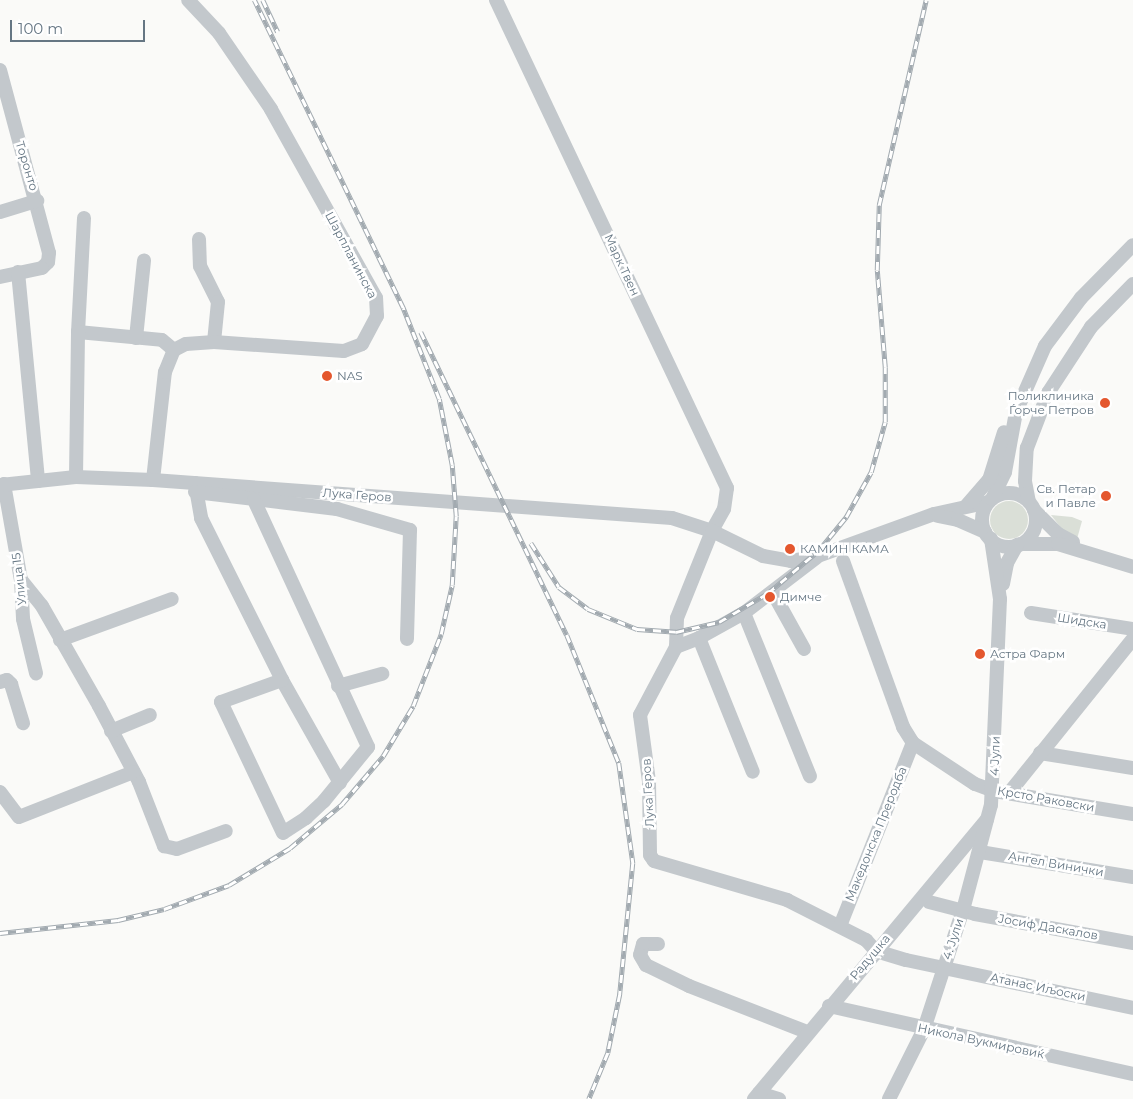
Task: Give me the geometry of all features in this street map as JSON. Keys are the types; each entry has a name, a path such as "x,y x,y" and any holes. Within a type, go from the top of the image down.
{"street":[{"name":"Шарпланинска","path":"174,350 186,344 214,342 344,351 362,344 372,329 377,316 376,298 266,101 219,33 188,0"},
{"name":"Марк Твен","path":"496,0 728,488 724,509 712,531"},
{"name":"Торонто","path":"0,70 6,120 37,201 49,253 48,262 42,268 18,272"},
{"path":"0,212 37,201"},
{"path":"76,477 78,332 84,218"},
{"path":"199,239 200,266 218,302 214,342"},
{"path":"966,506 989,480 1004,433 1016,412 1036,364 1055,332 1081,298 1133,245"},
{"path":"136,338 144,260"},
{"path":"0,277 18,272 38,480"},
{"path":"1019,544 1033,531 1032,506 1025,481 1027,448 1048,393 1091,327 1133,284"},
{"path":"78,332 162,340 174,350 165,372 153,480"},
{"path":"1016,412 1005,472 983,517 988,536 1003,546 1058,544 1133,567"},
{"name":"Лука Геров","path":"2,484 76,477 153,480 195,487 530,506 672,518 712,531 764,556 791,561 818,556 920,518 991,501"},
{"name":"Улица 15","path":"2,484 21,580 23,619 36,673"},
{"path":"340,783 282,680 202,518 195,487 254,500 337,509 410,530 407,639"},
{"path":"991,501 1011,493 1032,506 1058,534 1093,554"},
{"path":"254,500 338,686 368,746 340,783 306,818 283,833 221,702 282,680"},
{"name":"Лука Геров","path":"920,518 946,517 988,536"},
{"name":"Лука Геров","path":"712,531 677,618 676,647 640,715 650,782 650,854 654,861 787,900 840,926"},
{"name":"4 Јули","path":"988,536 1000,599"},
{"name":"4 Јули","path":"963,910 980,852 994,791 1000,599 1006,568 1019,544"},
{"path":"676,647 699,638 744,613 818,556"},
{"path":"843,561 903,727 913,743"},
{"path":"21,580 42,606 111,731 133,772 167,849 183,847 226,831"},
{"path":"772,593 804,649"},
{"path":"60,640 172,599"},
{"path":"744,613 810,776"},
{"name":"Шидска","path":"1031,613 1133,629"},
{"path":"699,638 753,772"},
{"path":"1009,793 1133,639"},
{"path":"338,686 382,674"},
{"path":"0,682 7,680 11,684 23,723"},
{"path":"111,731 150,715"},
{"name":"Крсто Раковски","path":"913,743 968,779 994,791 1133,814"},
{"name":"Македонска Преродба","path":"840,926 913,743"},
{"path":"1040,753 1133,768"},
{"path":"0,792 19,817 133,772"},
{"name":"Радушка","path":"757,1096 807,1032 989,817"},
{"name":"Ангел Винички","path":"980,852 1133,877"},
{"name":"Јосиф Даскалов","path":"929,902 1133,943"},
{"name":"4. Јули","path":"943,969 963,910"},
{"path":"840,926 866,940 876,951 943,969 924,1029 889,1099"},
{"path":"658,944 643,944 640,955 646,965 689,986 807,1032"},
{"name":"Aтанас Иљоски","path":"943,969 1133,1008"},
{"name":"Никола Вукмировиќ","path":"829,1006 924,1029 1133,1074"},
{"path":"757,1096 779,1099"}],"shaded area":[{"path":"1009,501 1023,506 1028,520 1023,534 1009,539 995,534 990,520 995,506"},
{"path":"1051,515 1072,517 1082,521 1077,539 1065,533"}],"railway":[{"path":"0,933 118,920 164,909 229,885 290,848 342,804 383,756 413,706 441,634 452,585 456,516 452,465 439,399 403,308 254,0"},
{"path":"263,0 278,32"},
{"path":"531,543 559,587 588,609 637,629 676,632 719,622 768,593 819,550 846,517 871,472 885,422 885,367 877,270 879,205 926,0"},
{"path":"421,332 567,635 619,763 633,863 620,994 608,1053 589,1099"}],"place":[{"name":"NAS","path":"327,376"},
{"name":"Поликлиника Ѓорче Петров","path":"1105,403"},
{"name":"Св. Петар и Павле","path":"1106,496"},
{"name":"КАМИН КАМА","path":"790,549"},
{"name":"Димче","path":"770,597"},
{"name":"Астра Фарм","path":"980,654"}]}
